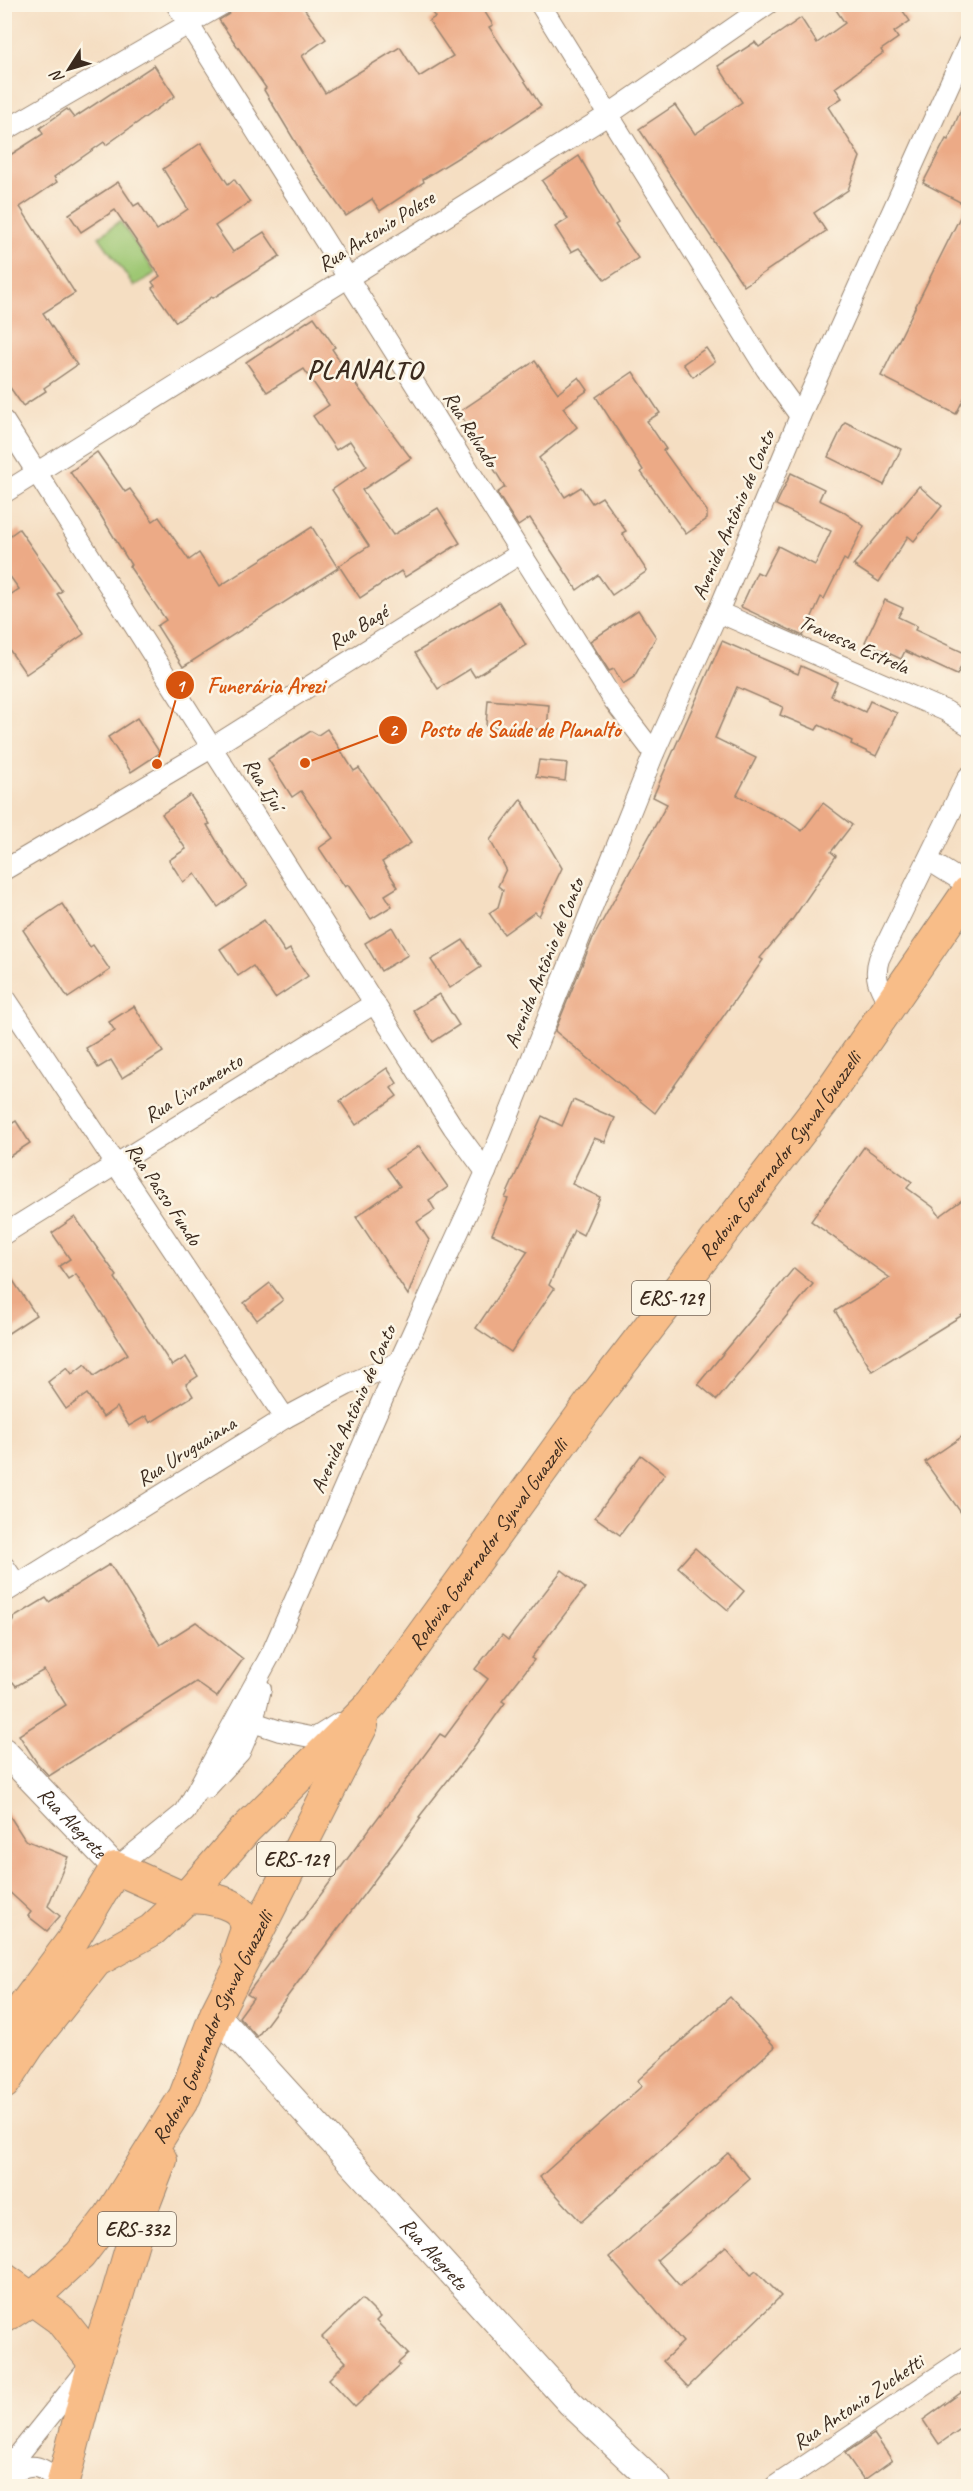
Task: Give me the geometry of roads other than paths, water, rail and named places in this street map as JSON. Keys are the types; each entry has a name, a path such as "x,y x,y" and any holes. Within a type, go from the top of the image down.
{"main road":[{"name":"Rodovia Governador Synval Guazzelli","path":"4,2317 32,2299 80,2255 110,2216 185,2096 216,2014 373,1703 592,1401 823,1102 969,892"},
{"name":"Rodovia Governador Synval Guazzelli","path":"4,2083 29,2045 96,1961 152,1930 185,1899 245,1830 373,1703"},
{"path":"4,2033 72,1941 116,1868 185,1899 195,1896 229,1905 242,1914 248,1929 216,2014"},
{"name":"ERS-332","path":"63,2485 94,2362 117,2296 144,2204 185,2096"},
{"path":"4,2279 60,2319 94,2362"}],"street":[{"name":"Rua Relvado","path":"176,4 614,701 654,753"},
{"path":"4,131 189,26 223,4"},
{"path":"540,4 766,369 800,416"},
{"name":"Rua Antonio Polese","path":"4,493 608,115 768,4"},
{"name":"Avenida Antônio de Conto","path":"116,1868 185,1812 272,1652 399,1362 486,1172 654,753 718,612 800,416 969,43"},
{"name":"Rua Ijuí","path":"4,421 453,1127 486,1172"},
{"name":"Rua Bagé","path":"4,870 213,747 521,553"},
{"name":"Travessa Estrela","path":"718,612 946,711 969,725"},
{"path":"889,1004 876,980 875,970 969,777"},
{"path":"928,860 969,885"},
{"name":"Rua Passo Fundo","path":"4,996 285,1418"},
{"name":"Rua Livramento","path":"4,1234 375,1003"},
{"name":"Rua Uruguaiana","path":"11,1589 285,1418 347,1385 399,1362"},
{"path":"4,1566 11,1589"},
{"path":"185,1812 240,1752 253,1722 272,1652"},
{"path":"253,1722 280,1731 315,1738 373,1703"},
{"name":"Rua Alegrete","path":"4,1751 116,1868"},
{"name":"Rua Alegrete","path":"216,2014 570,2403 658,2487"},
{"name":"Rua Antonio Zuchetti","path":"775,2487 969,2356"},
{"path":"4,2475 94,2362"},
{"path":"4,2475 29,2465 44,2469 63,2485"}],"place":[{"name":"Posto de Saúde de Planalto","path":"305,763"},
{"name":"Funerária Arezi","path":"157,764"}],"district":[{"name":"PLANALTO","path":"365,369"}]}
